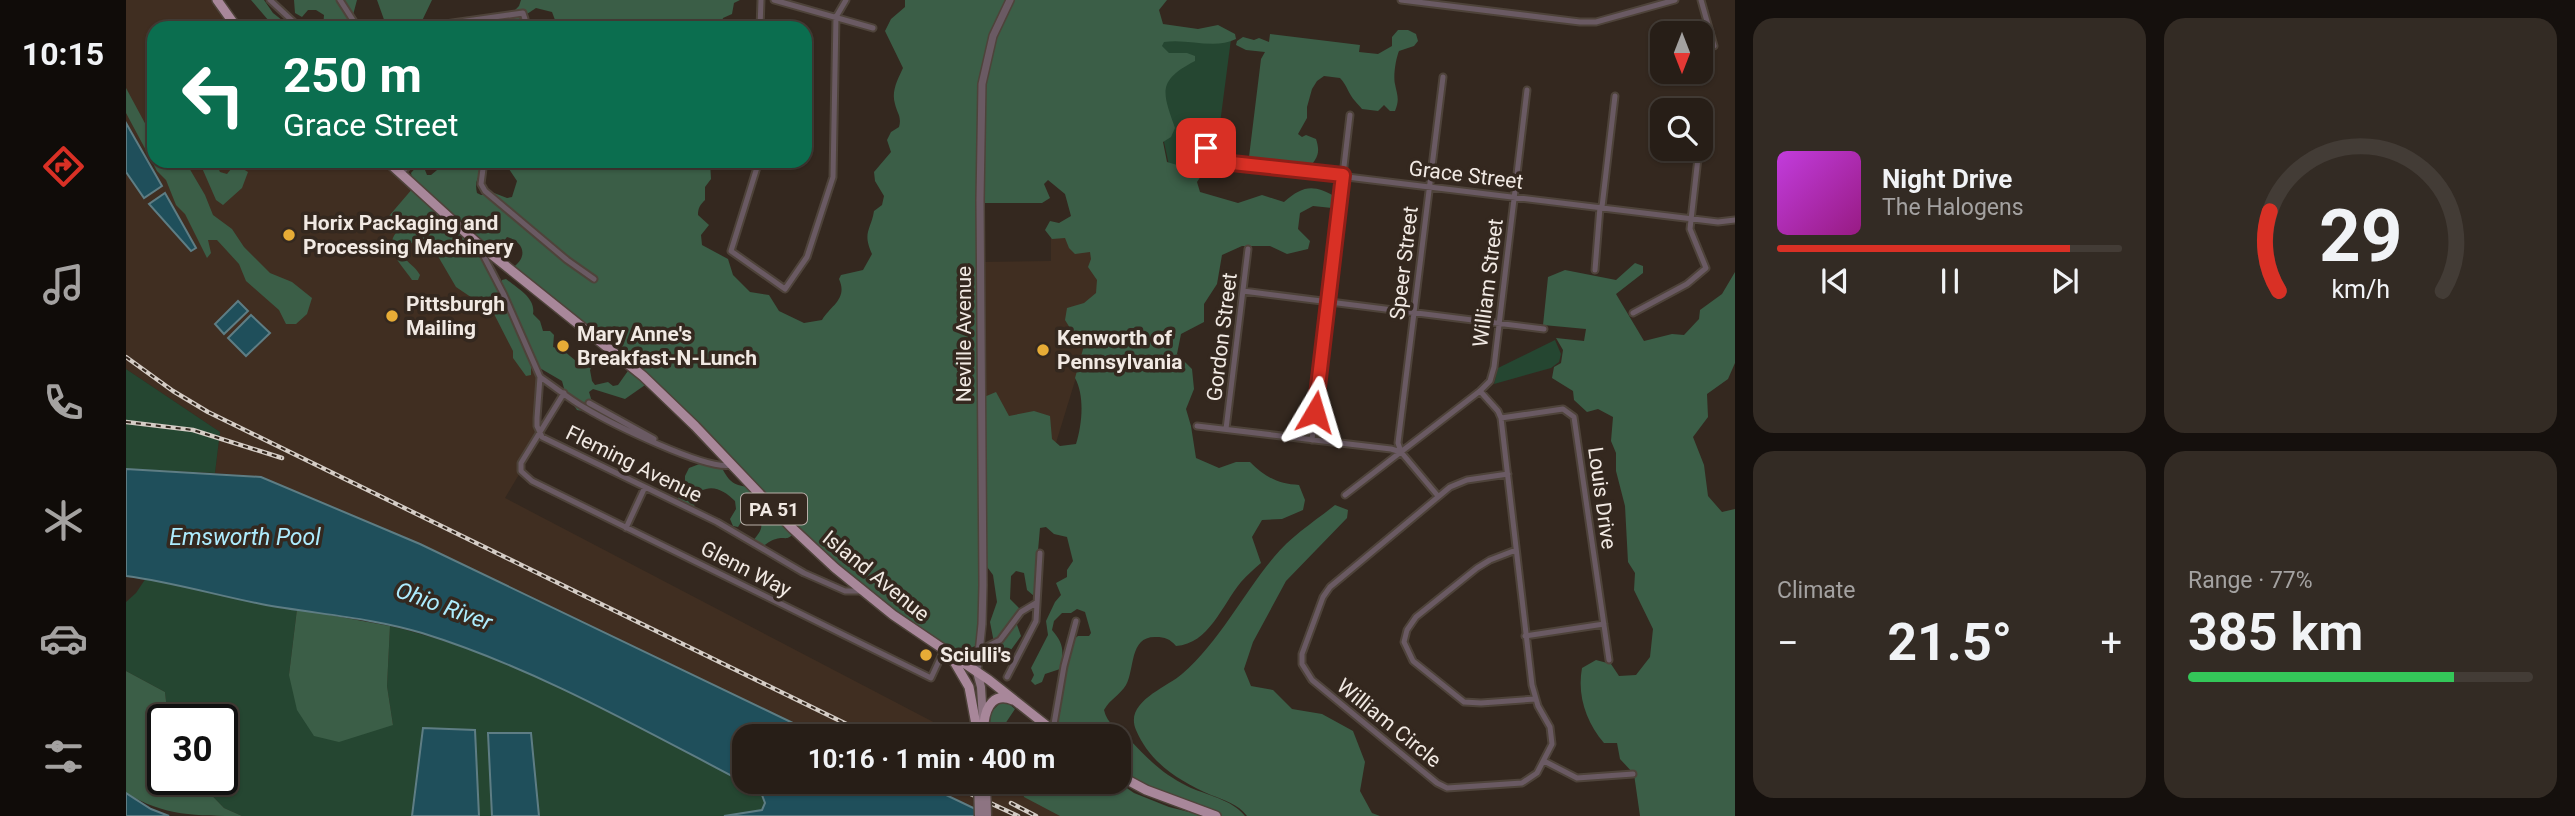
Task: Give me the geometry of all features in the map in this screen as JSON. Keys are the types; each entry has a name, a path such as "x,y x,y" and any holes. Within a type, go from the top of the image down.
{"main road":[{"path":"217,0 232,21"},
{"name":"Island Avenue","path":"395,168 476,242 643,376 791,527 862,591 977,672"},
{"path":"947,652 969,687 978,724"},
{"path":"977,672 980,724"},
{"name":"PA 51","path":"977,672 1045,724"},
{"path":"982,724 987,708 995,699 1009,698 1018,702"},
{"path":"1131,782 1216,816"},
{"path":"978,794 979,816"},
{"path":"986,794 987,816"}],"street":[{"path":"270,0 292,21"},
{"path":"340,0 354,21"},
{"path":"760,21 761,0"},
{"path":"774,0 873,28"},
{"path":"757,168 731,251 785,289 807,257 833,177 836,17 846,0"},
{"name":"Neville Avenue","path":"977,672 983,585 980,200 982,84 993,36 1010,0"},
{"path":"1401,0 1596,22 1675,0"},
{"path":"1701,0 1714,46"},
{"path":"466,21 523,13 523,21"},
{"name":"Speer Street","path":"1401,452 1398,443 1443,77"},
{"name":"William Street","path":"1480,391 1493,374 1527,90"},
{"path":"1595,270 1615,96"},
{"path":"1312,439 1350,115"},
{"name":"Grace Street","path":"1206,148 1214,157 1232,163 1726,222 1735,220"},
{"path":"1633,313 1687,284 1706,268 1692,237 1691,218 1698,161"},
{"path":"401,174 406,168"},
{"path":"483,168 481,184 485,191 567,260 594,279"},
{"name":"Fleming Avenue","path":"476,242 504,295 540,377 537,418 540,434 717,522 804,573 845,591 862,591"},
{"name":"Gordon Street","path":"1226,429 1248,248"},
{"path":"1243,291 1544,329"},
{"path":"540,377 583,408 704,463 731,465"},
{"path":"1345,495 1480,391 1501,418 1525,636 1535,699 1552,735 1552,744 1544,761 1577,778 1633,774"},
{"path":"540,434 564,393"},
{"path":"589,403 639,428 662,444"},
{"name":"Louis Drive","path":"1501,418 1563,409 1574,416 1609,660"},
{"path":"1197,425 1401,452 1438,496"},
{"name":"Glenn Way","path":"540,434 521,463 522,471 545,488 931,678 947,652"},
{"name":"William Circle","path":"1508,474 1466,480 1438,496 1326,592 1304,645 1302,664 1306,672 1364,723 1447,788 1522,783 1537,773 1544,761"},
{"path":"626,528 645,487"},
{"path":"1516,550 1490,560 1466,576 1410,624 1404,642 1413,661 1464,702 1481,704 1535,699"},
{"path":"1007,677 1034,627 1040,552"},
{"path":"980,650 1000,640 1021,612 1036,603"},
{"path":"1053,724 1076,621"},
{"path":"1525,636 1604,624"}],"shaded area":[{"path":"126,0 217,0 232,21 147,21 147,168 395,168 458,227 540,377 537,418 540,434 521,463 521,471 505,498 937,724 795,724 420,544 261,477 215,473 220,432 126,369"},
{"path":"1051,234 1120,234 1021,557 983,557 981,262 1051,261"},
{"path":"944,794 1047,794 1091,816 990,816"}],"green space":[{"path":"251,0 264,0 273,13 283,21 269,21"},
{"path":"294,0 357,0 353,15 354,21 324,21 324,15 316,10 308,10 302,17 295,13"},
{"path":"377,0 432,0 422,21 384,21"},
{"path":"521,0 740,0 734,3 732,14 722,21 555,21 552,12 536,8 516,21 479,21 508,17"},
{"path":"905,0 1009,0 980,84 980,625 977,645 965,651 949,650 894,613 833,564 701,429 512,268 522,255 518,243 507,237 494,254 413,182 411,173 415,168 424,168 427,175 431,175 440,168 486,168 476,183 477,193 494,193 507,198 512,197 517,181 508,168 710,168 711,179 705,187 705,200 698,213 709,225 701,235 702,245 728,259 733,275 750,292 769,295 779,311 804,323 822,320 840,297 841,275 863,270 872,254 868,231 874,211 882,205 884,196 875,181 874,172 891,152 887,140 900,124 894,94 903,68 885,31 891,19 905,7"},
{"path":"1012,0 1167,0 1159,10 1163,24 1198,29 1218,25 1235,34 1236,39 1219,44 1164,42 1162,46 1169,53 1195,56 1195,61 1174,75 1166,89 1175,128 1171,137 1163,142 1167,162 1184,167 1203,153 1211,161 1197,182 1200,192 1238,203 1262,195 1284,202 1297,192 1309,188 1336,197 1337,204 1332,208 1313,206 1300,213 1298,229 1310,241 1308,249 1287,254 1270,246 1242,246 1222,255 1217,284 1204,304 1204,322 1181,334 1177,354 1192,369 1194,389 1186,409 1196,458 1219,468 1236,462 1250,462 1272,479 1299,485 1305,500 1303,510 1282,519 1262,520 1252,537 1261,563 1241,582 1206,631 1187,644 1176,646 1159,637 1147,638 1141,642 1134,655 1126,685 1104,710 1112,724 1058,724 1057,721 1071,641 1091,633 1085,612 1077,609 1071,613 1062,613 1054,621 1052,630 1062,648 1060,669 1045,674 1042,682 1035,685 1031,681 1034,675 1031,668 1048,635 1046,621 1061,595 1056,583 1067,577 1067,570 1073,561 1067,537 1054,534 1046,527 1040,528 1034,596 1027,590 1024,573 1016,571 1011,576 1010,599 1019,608 1016,622 1021,636 1008,654 994,657 991,652 995,648 990,622 997,602 993,575 985,564 984,397 996,392 1009,416 1034,411 1050,416 1052,439 1060,446 1076,444 1082,411 1075,378 1085,342 1075,336 1065,320 1067,308 1084,303 1096,293 1097,280 1088,267 1090,252 1075,254 1065,238 1052,239 1045,230 1050,221 1059,223 1071,216 1065,194 1048,180 1044,184 1050,198 1042,203 981,203 983,85 994,37"},
{"path":"1160,30 1231,39 1218,139 1172,179 1153,91"},
{"path":"1398,30 1408,30 1416,34 1418,41 1398,54 1394,76 1398,100 1395,111 1390,111 1384,105 1378,111 1362,109 1340,78 1324,76 1312,89 1307,118 1298,134 1316,139 1318,153 1310,167 1306,171 1248,165 1261,59 1265,52 1246,50 1236,45 1237,41 1243,37 1269,42 1270,34 1360,45 1359,52 1378,54 1392,46 1392,37"},
{"path":"126,88 147,127 147,152 126,113"},
{"path":"155,168 189,168 213,215 232,229 244,247 270,273 292,282 312,298 307,314 296,324 286,324 279,310 246,281 239,264 217,240 208,240 211,253 207,258 185,214 176,205 166,180"},
{"path":"202,168 218,168 220,172 227,174 232,168 242,168 248,172 242,188 223,205 216,200"},
{"path":"413,188 475,245 495,280 531,360 531,375 526,376 513,358 513,351 493,312 456,287 432,246 417,240 406,246 403,255 420,275 418,280 412,280 394,254 392,240 403,226 399,223 390,227 383,223"},
{"path":"1635,263 1643,266 1643,273 1616,294 1644,341 1672,334 1684,335 1699,319 1700,310 1722,294 1735,272 1735,363 1728,379 1707,394 1708,417 1693,437 1704,465 1708,496 1722,512 1735,509 1735,816 1640,816 1634,774 1620,759 1617,743 1604,743 1598,735 1584,708 1582,698 1582,668 1596,660 1611,664 1619,676 1636,675 1650,657 1653,629 1634,590 1635,573 1628,562 1625,506 1616,471 1616,453 1611,441 1613,417 1598,409 1587,412 1574,400 1573,391 1552,378 1554,367 1561,363 1563,350 1556,338 1584,341 1586,329 1543,325 1548,277 1565,270 1616,280"},
{"path":"506,279 532,303 533,314 540,321 543,331 550,331 554,335 553,347 564,351 576,361 592,358 594,363 590,370 595,385 608,382 613,386 618,385 630,368 648,383 625,399 593,389 589,392 592,402 589,407 577,410 565,392 562,381 538,367 501,284 502,280"},
{"path":"1555,340 1561,354 1559,362 1551,368 1494,384 1498,368"},
{"path":"126,369 220,432 215,473 126,469"},
{"path":"702,463 722,468 733,482 750,487 794,532 792,535 772,540 762,547 753,541 760,532 758,516 747,513 738,527 733,526 730,519 736,509 735,501 719,490 710,488 701,491 698,502 689,508 676,502 685,486 685,476 689,468"},
{"path":"1335,505 1348,510 1347,518 1286,581 1253,642 1244,669 1251,686 1273,690 1292,709 1322,714 1353,731 1365,762 1360,791 1372,813 1380,816 1247,816 1235,805 1199,790 1177,777 1157,761 1136,730 1136,711 1149,697 1196,661 1280,550"},
{"path":"146,578 261,604 297,609 289,675 393,725 387,686 390,626 438,639 531,674 621,717 732,776 732,794 761,794 766,803 763,810 724,816 539,816 531,733 489,733 492,816 479,816 475,731 423,728 412,816 242,816 224,808 211,795 238,795 238,704 166,704 165,692 126,671 126,602"},
{"path":"297,609 390,626 387,686 393,725 339,742 314,736 297,710 289,675"},
{"path":"126,671 165,692 166,704 147,704 147,795 211,795 224,808 242,816 181,813 140,801 126,793"},
{"path":"1000,703 1008,703 1015,709 1005,724 990,724 991,712"},
{"path":"1131,741 1148,759 1178,781 1233,805 1245,816 1218,816 1131,779"},
{"path":"1131,791 1169,807 1205,816 1060,816 1024,797 1023,794 1131,794"}],"water":[{"path":"126,123 147,160 147,168 152,168 162,186 144,198 126,172"},
{"path":"165,193 196,248 191,251 149,204"},
{"path":"238,301 248,311 224,334 215,324"},
{"path":"251,315 270,333 246,356 228,338"},
{"name":"Emsworth Pool","path":"126,469 261,477 420,544 795,724 732,724 732,776 549,683 507,664 422,633 362,619 261,604 126,576"},
{"path":"423,728 475,730 479,816 412,816"},
{"path":"488,733 531,733 539,816 492,816"},
{"path":"126,793 151,809 169,816 126,816"},
{"name":"Emsworth Pool","path":"944,794 990,816 724,816 762,810 765,803 762,795"}],"railway":[{"path":"126,357 208,412 846,724"},
{"path":"126,422 193,430 282,458"},
{"path":"971,794 1018,816"},
{"path":"1011,803 1036,816"}],"place":[{"name":"Horix Packaging and Processing Machinery","path":"289,235"},
{"name":"Pittsburgh Mailing","path":"392,316"},
{"name":"Mary Anne's Breakfast-N-Lunch","path":"563,346"},
{"name":"Kenworth of Pennsylvania","path":"1043,350"},
{"name":"Sciulli's","path":"926,655"}],"route":[{"path":"1206,148 1221,161 1343,175 1315,412"}],"water label":[{"name":"Ohio River","path":"444,606"}]}
